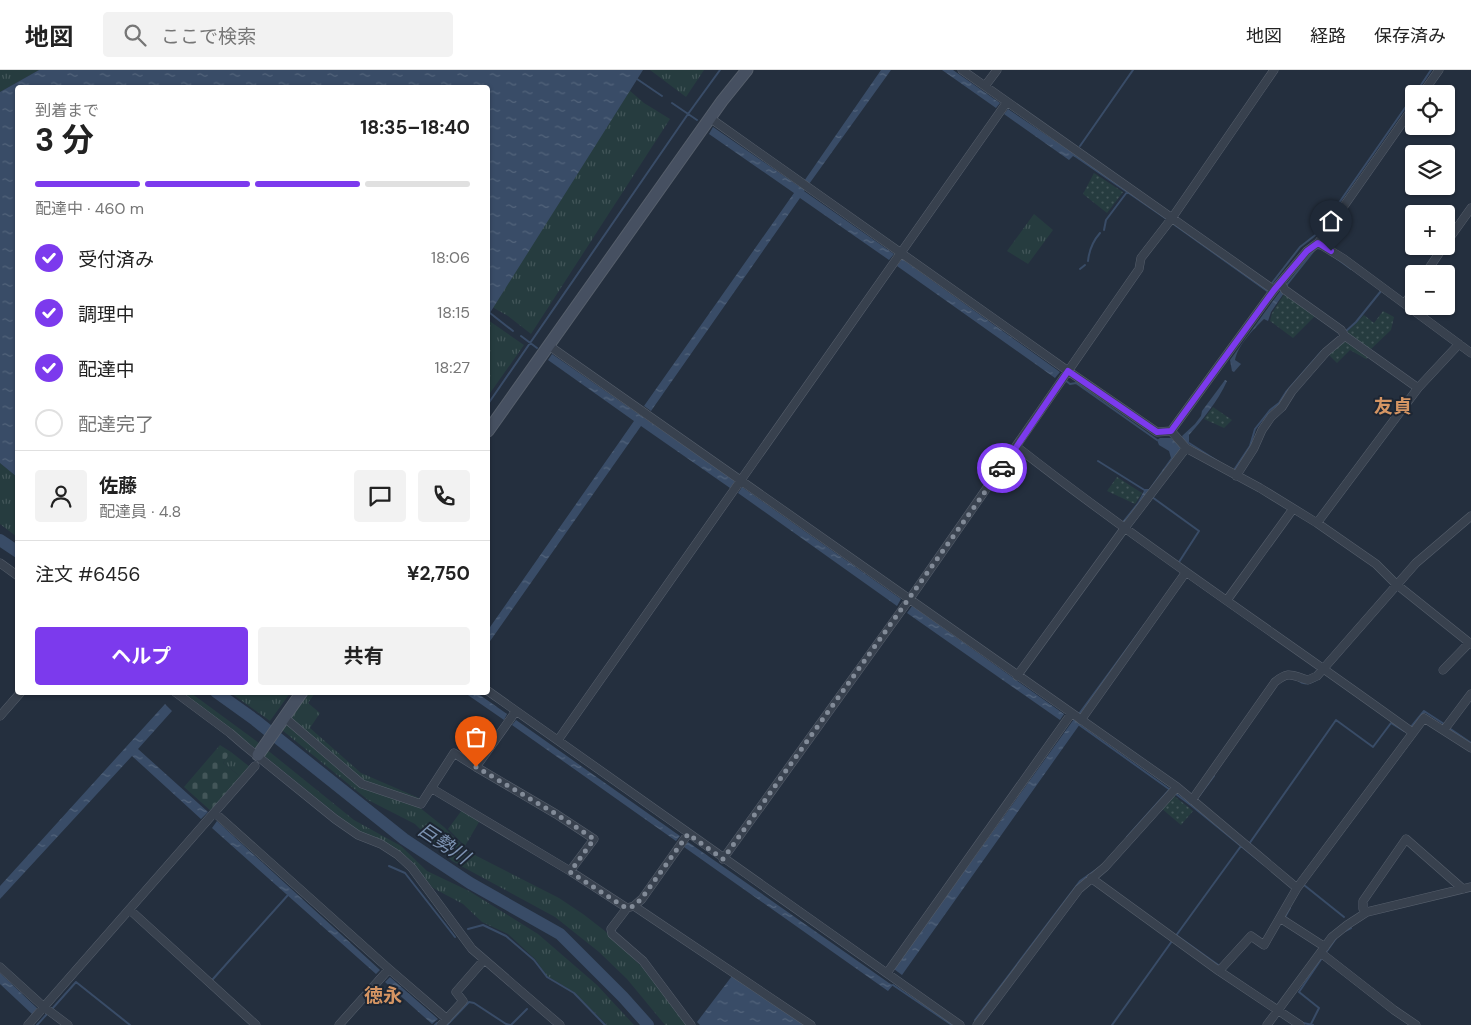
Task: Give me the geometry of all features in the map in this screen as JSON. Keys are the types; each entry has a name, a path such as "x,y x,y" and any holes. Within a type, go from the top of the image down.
{"street":[{"path":"490,428 710,118 747,70"},
{"path":"962,70 985,86 1004,106 1272,293"},
{"path":"985,86 996,70"},
{"path":"723,859 1017,448 1139,269 1140,258 1170,221 1274,70"},
{"path":"1428,85 1439,70"},
{"path":"558,740 1004,106"},
{"path":"710,118 801,181 897,257 1065,376 1157,432 1171,431 1272,293 1283,287 1307,251 1318,243 1405,119"},
{"path":"1455,231 1471,208"},
{"path":"1318,243 1344,259 1405,303"},
{"path":"1283,287 1418,388"},
{"path":"1420,315 1457,346 1471,353"},
{"path":"1236,476 1271,417 1282,407 1292,391 1343,333"},
{"path":"548,345 644,412 738,485 906,604 1017,676 1068,718 1081,720 1174,790 1195,802 1296,890"},
{"path":"1317,523 1418,388 1457,346"},
{"path":"1171,431 1186,448 1260,488 1317,523 1376,564 1396,584 1470,644 1443,670"},
{"path":"1017,448 1124,528 1412,732"},
{"path":"1017,676 1124,528 1186,448"},
{"path":"1227,600 1293,509"},
{"path":"1195,802 1275,682 1284,675 1294,674 1308,680 1326,670 1396,584 1416,563 1471,516"},
{"path":"0,562 15,574"},
{"path":"1081,720 1186,572"},
{"path":"490,692 558,740 684,839 723,859 960,1025"},
{"path":"1444,730 1471,694"},
{"path":"0,716 18,695"},
{"path":"180,695 257,760 335,819 358,835 381,844 412,868 460,934 484,960 560,1025"},
{"path":"28,1025 206,824 257,760 300,695"},
{"path":"476,767 516,711"},
{"path":"284,717 362,784 421,804 454,753 594,839 570,872"},
{"path":"891,976 1068,718"},
{"path":"1222,968 1251,936 1264,945 1296,890 1424,718 1471,748"},
{"path":"431,788 630,907 811,1025"},
{"path":"977,1025 1079,889 1105,867 1174,790"},
{"path":"215,813 385,973 447,1019"},
{"path":"684,839 642,898 630,907 611,929 612,934 643,961 691,1025"},
{"path":"1367,912 1363,909 1364,901 1406,839 1467,888"},
{"path":"1091,878 1174,938 1222,968 1300,1025"},
{"path":"1267,1025 1332,937 1347,925 1367,912 1467,888"},
{"path":"130,910 256,1025"},
{"path":"1280,918 1323,950 1394,1010 1416,1025"},
{"path":"441,1025 463,1001 456,992 484,960"},
{"path":"0,966 44,1007 68,1025"},
{"path":"339,1025 385,973"}],"green space":[{"path":"0,70 39,70 0,92"},
{"path":"650,70 704,70 686,97"},
{"path":"629,90 644,103 670,119 531,334 508,316 492,307"},
{"path":"1094,173 1123,192 1107,213 1083,194"},
{"path":"1034,214 1053,230 1028,264 1007,251"},
{"path":"1285,293 1315,316 1293,338 1270,321 1272,313"},
{"path":"1383,311 1394,317 1391,330 1370,350 1346,333 1364,315 1374,323"},
{"path":"490,321 524,345 490,393"},
{"path":"1345,339 1369,357 1366,359 1350,350 1337,363 1328,354"},
{"path":"1213,407 1232,420 1224,428 1204,419"},
{"path":"0,463 15,475 15,535 0,524"},
{"path":"1117,477 1142,493 1135,504 1107,491"},
{"path":"183,695 194,695 255,740 354,820 401,846 427,871 469,891 538,934 597,985 634,1025 607,1025 574,992 547,976 535,959 508,934 482,922 463,904 433,888 410,860 383,842 356,830 251,745"},
{"path":"234,695 289,695 270,721"},
{"path":"307,695 314,695 308,703 320,713 310,728 361,773 419,798 419,807 444,827 469,852 559,898 605,931 642,967 687,1025 665,1025 627,979 599,952 555,917 452,861 415,824 368,800 282,730"},
{"path":"220,745 231,752 223,763 241,777 212,812 184,787"},
{"path":"231,752 250,767 241,777 223,763"},
{"path":"1173,795 1193,811 1181,825 1161,808"},
{"path":"462,810 479,822 465,846 448,829"}],"water":[{"path":"39,70 643,70 490,313 490,85 15,85 15,475 0,463 0,92"},
{"path":"881,70 891,70 804,191 894,254 889,260 800,198 651,411 644,406 794,193 709,134 713,127 800,187"},
{"path":"942,70 953,70 1000,103 996,108"},
{"path":"1008,109 1076,155 1075,157 1073,156 1069,160 1004,114"},
{"path":"902,259 1060,372 1055,378 897,266"},
{"path":"1281,290 1284,293 1271,312 1268,321 1264,319 1246,338"},
{"path":"1246,338 1235,360 1241,364 1234,372 1232,371 1230,360"},
{"path":"552,354 735,481 730,488 641,426 490,641 490,627 634,421 548,360"},
{"path":"1225,380 1227,381 1215,403 1189,435 1188,444 1186,442 1180,447 1180,452 1123,524 1122,522 1138,502 1145,489 1149,489 1171,458 1169,451 1159,445 1157,440 1160,438 1171,438 1179,445 1183,439 1182,436 1195,424 1202,411"},
{"path":"742,487 901,599 897,606 738,493"},
{"path":"912,606 1064,714 1060,720 907,613"},
{"path":"468,695 480,695 507,714 504,720"},
{"path":"165,704 172,711 138,749 208,812 201,819 132,756 0,899 0,886"},
{"path":"1074,719 1080,724 902,975 894,969"},
{"path":"516,720 680,836 676,841 512,725"},
{"path":"217,821 380,970 376,974 212,828"},
{"path":"688,842 893,985 888,991 684,847"},
{"path":"0,973 37,1008 32,1014 0,984"},
{"path":"732,976 804,1025 700,1025 697,1022"},
{"path":"390,977 438,1019 432,1024 385,982"}],"waterway":[{"path":"490,401 720,70"},
{"path":"1080,146 1133,70"},
{"path":"1421,85 1431,70"},
{"path":"637,79 662,96"},
{"path":"672,103 697,120"},
{"path":"1272,283 1300,247 1318,233 1405,108"},
{"path":"1075,156 1168,220"},
{"path":"1104,230 1106,220 1127,192"},
{"path":"1172,223 1270,293"},
{"path":"1088,261 1092,246 1100,233"},
{"path":"1285,287 1316,248 1322,249"},
{"path":"1336,258 1351,269"},
{"path":"1080,269 1085,265"},
{"path":"1345,332 1356,322 1381,291"},
{"path":"490,313 513,331"},
{"path":"521,336 537,348"},
{"path":"1234,470 1250,446 1255,429 1322,351"},
{"path":"1065,380 1070,384 1076,383 1157,440"},
{"path":"1189,443 1219,462"},
{"path":"1098,461 1146,491"},
{"path":"1152,497 1199,531 1179,562"},
{"name":"巨勢川","path":"0,540 15,550"},
{"path":"1079,714 1145,624"},
{"path":"1299,681 1308,683 1316,680"},
{"name":"巨勢川","path":"220,695 255,720 404,839 470,883 560,934 648,1025"},
{"path":"1411,727 1424,711 1444,724"},
{"path":"1249,844 1336,720 1373,747 1391,723 1404,731"},
{"path":"1078,724 1169,789"},
{"path":"1449,728 1471,743"},
{"path":"1196,800 1214,776"},
{"path":"1127,837 1170,789"},
{"path":"1176,794 1192,806 1193,804"},
{"path":"1192,806 1263,864"},
{"path":"1175,937 1241,846"},
{"path":"389,866 405,873 455,937"},
{"path":"975,1020 1080,881 1100,867"},
{"path":"1304,885 1344,917"},
{"path":"213,979 288,895"},
{"path":"1289,920 1285,917 1290,908"},
{"path":"468,929 483,925 506,936 534,960 547,977 574,993 605,1025"},
{"path":"1345,931 1351,928"},
{"path":"1176,935 1221,967"},
{"path":"1327,951 1337,937"},
{"path":"1112,1025 1172,941"},
{"path":"1311,1024 1319,1008 1299,992 1322,958"},
{"path":"52,1009 76,982 130,1025"},
{"path":"893,985 952,1025"},
{"path":"447,1025 469,1002 474,1003 510,1025"},
{"path":"511,1025 527,1009"},
{"path":"37,1025 47,1014"},
{"path":"1303,1023 1313,1025"}],"way so far":[{"path":"476,767 556,814 594,839 570,872 626,908 634,906 642,898 688,834 723,859 910,600 1002,468"}],"district":[{"name":"友貞","path":"1393,406"},
{"name":"徳永","path":"383,995"}],"route":[{"path":"1002,468 1068,371 1157,432 1171,431 1274,290 1307,251 1314,244 1318,243 1331,251"}]}
